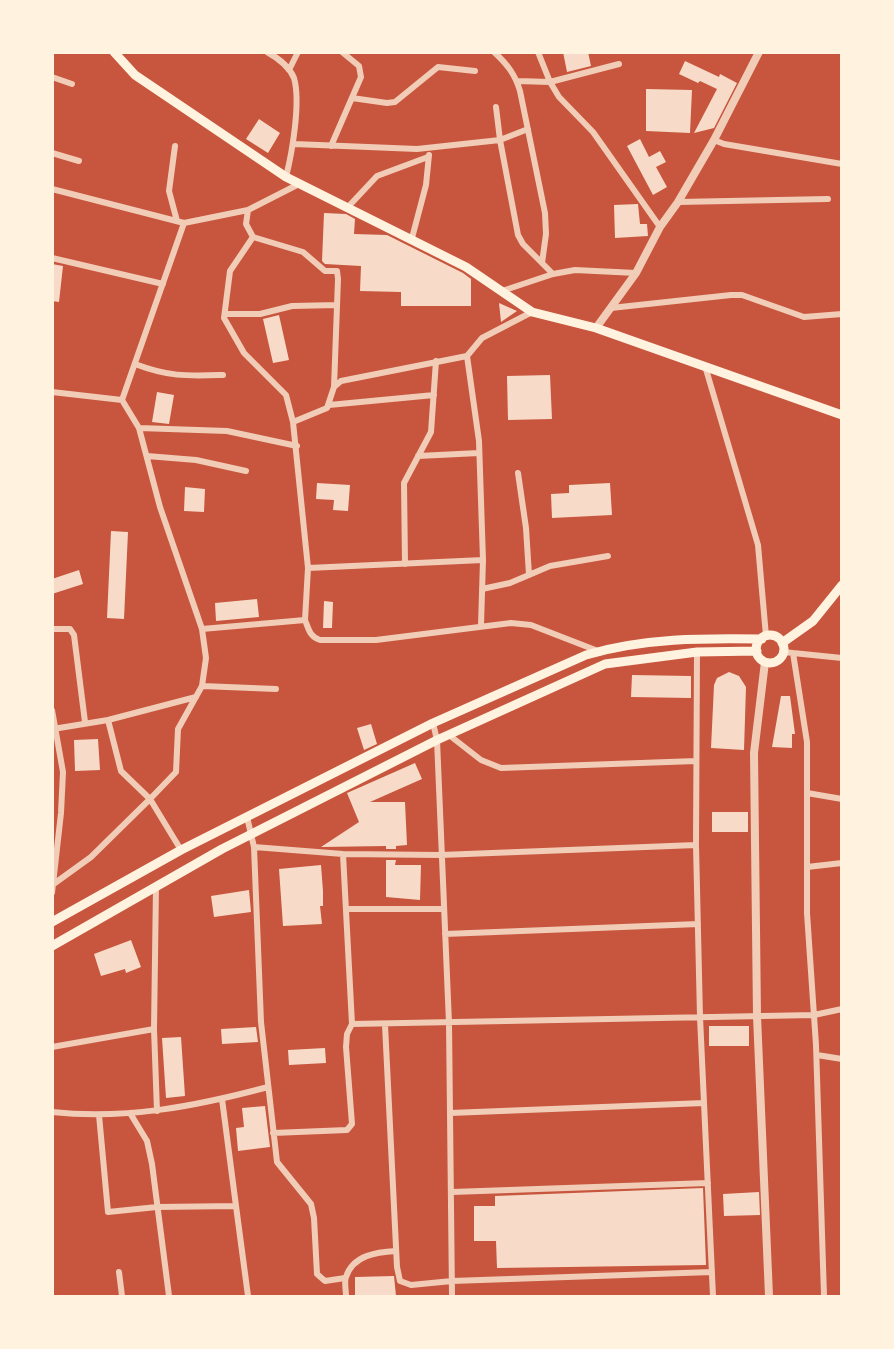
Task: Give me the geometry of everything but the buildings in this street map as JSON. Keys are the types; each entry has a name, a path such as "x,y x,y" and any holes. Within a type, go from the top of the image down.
{"main road":[{"path":"114,52 135,75 286,177 466,267 532,312 596,328 842,415"},
{"path":"764,637 757,646 757,651 761,660 774,663 782,657 842,585"},
{"path":"52,922 181,850 433,723 586,655 599,651 696,638 775,637 786,650"},
{"path":"52,946 250,834 437,740 605,664 697,652 757,651"}],"street":[{"path":"267,52 289,70 294,78 296,90 294,144 286,177"},
{"path":"289,70 298,52"},
{"path":"331,146 361,77 359,66 342,52"},
{"path":"494,52 508,65 517,81 528,129 545,213 546,234 542,263"},
{"path":"538,52 550,82 559,97 593,132 660,227"},
{"path":"596,328 636,273 660,227 678,202 714,140 759,52"},
{"path":"517,81 550,82 619,64"},
{"path":"352,98 395,102 438,67 475,71"},
{"path":"52,77 72,84"},
{"path":"496,107 518,235 523,244 553,274"},
{"path":"294,144 429,148 500,140 528,129"},
{"path":"714,140 724,144 842,164"},
{"path":"122,400 163,284 181,222 169,191 175,146"},
{"path":"412,238 426,185 429,148"},
{"path":"52,153 79,160"},
{"path":"348,207 377,176 429,157"},
{"path":"52,189 181,222 248,210 299,184"},
{"path":"678,202 828,200"},
{"path":"248,210 246,224 253,237 303,252 312,257 322,270 337,271 334,387 329,405"},
{"path":"253,237 230,271 224,318 244,353 286,395 297,446 308,568 305,620 310,634 320,640 376,640 511,622 531,625 599,651"},
{"path":"52,258 163,284"},
{"path":"502,291 553,274 584,269 636,273"},
{"path":"611,308 742,295 804,317 842,314"},
{"path":"225,314 260,314 297,306 337,305"},
{"path":"334,387 341,381 466,356 482,338 532,312"},
{"path":"466,356 479,453 483,561 481,625"},
{"path":"405,564 403,488 406,477 431,432 436,361"},
{"path":"135,364 169,375 223,375"},
{"path":"705,366 758,544 764,637"},
{"path":"52,392 122,400"},
{"path":"293,422 323,410 329,405 434,395"},
{"path":"55,883 91,857 176,772 178,729 202,686 206,658 202,629 160,507 139,428 122,400"},
{"path":"139,428 227,431 297,446"},
{"path":"418,456 479,453"},
{"path":"147,456 190,459 246,471"},
{"path":"518,473 528,542 529,575"},
{"path":"482,589 510,584 550,566 608,556"},
{"path":"308,568 483,561"},
{"path":"202,629 305,620"},
{"path":"52,629 70,629 74,635 85,722"},
{"path":"824,1296 817,1055 807,913 807,742 786,650 842,658"},
{"path":"697,652 696,845 700,1017 713,1296"},
{"path":"765,662 754,753 757,1016 769,1296"},
{"path":"202,686 276,689"},
{"path":"54,729 85,722 108,720 196,697"},
{"path":"52,710 63,772 55,883 52,892"},
{"path":"108,720 121,771 150,799 181,850"},
{"path":"433,723 437,740 449,1023 452,1296"},
{"path":"448,735 481,760 501,768 696,761"},
{"path":"807,793 842,799"},
{"path":"247,817 254,847 261,1022 277,1162 311,1204 317,1274 325,1281 345,1278"},
{"path":"254,847 343,854 441,855 696,845"},
{"path":"273,1133 347,1130 352,1124 346,1047 347,1034 352,1024 343,854"},
{"path":"807,867 842,862"},
{"path":"156,886 154,1029 157,1111"},
{"path":"346,909 443,909"},
{"path":"445,934 698,924"},
{"path":"352,1024 814,1015 842,1009"},
{"path":"385,1025 396,1267 400,1281 411,1285 452,1281 712,1272"},
{"path":"52,1038 54,1047 154,1029"},
{"path":"817,1055 842,1059"},
{"path":"52,1112 99,1115 157,1111 222,1099 268,1087"},
{"path":"222,1099 248,1296"},
{"path":"450,1113 704,1103"},
{"path":"130,1113 147,1141 169,1296"},
{"path":"99,1115 108,1212 157,1207 236,1206"},
{"path":"452,1192 708,1183"},
{"path":"346,1296 345,1278 352,1266 364,1257 377,1252 396,1251"},
{"path":"119,1272 122,1296"}]}
